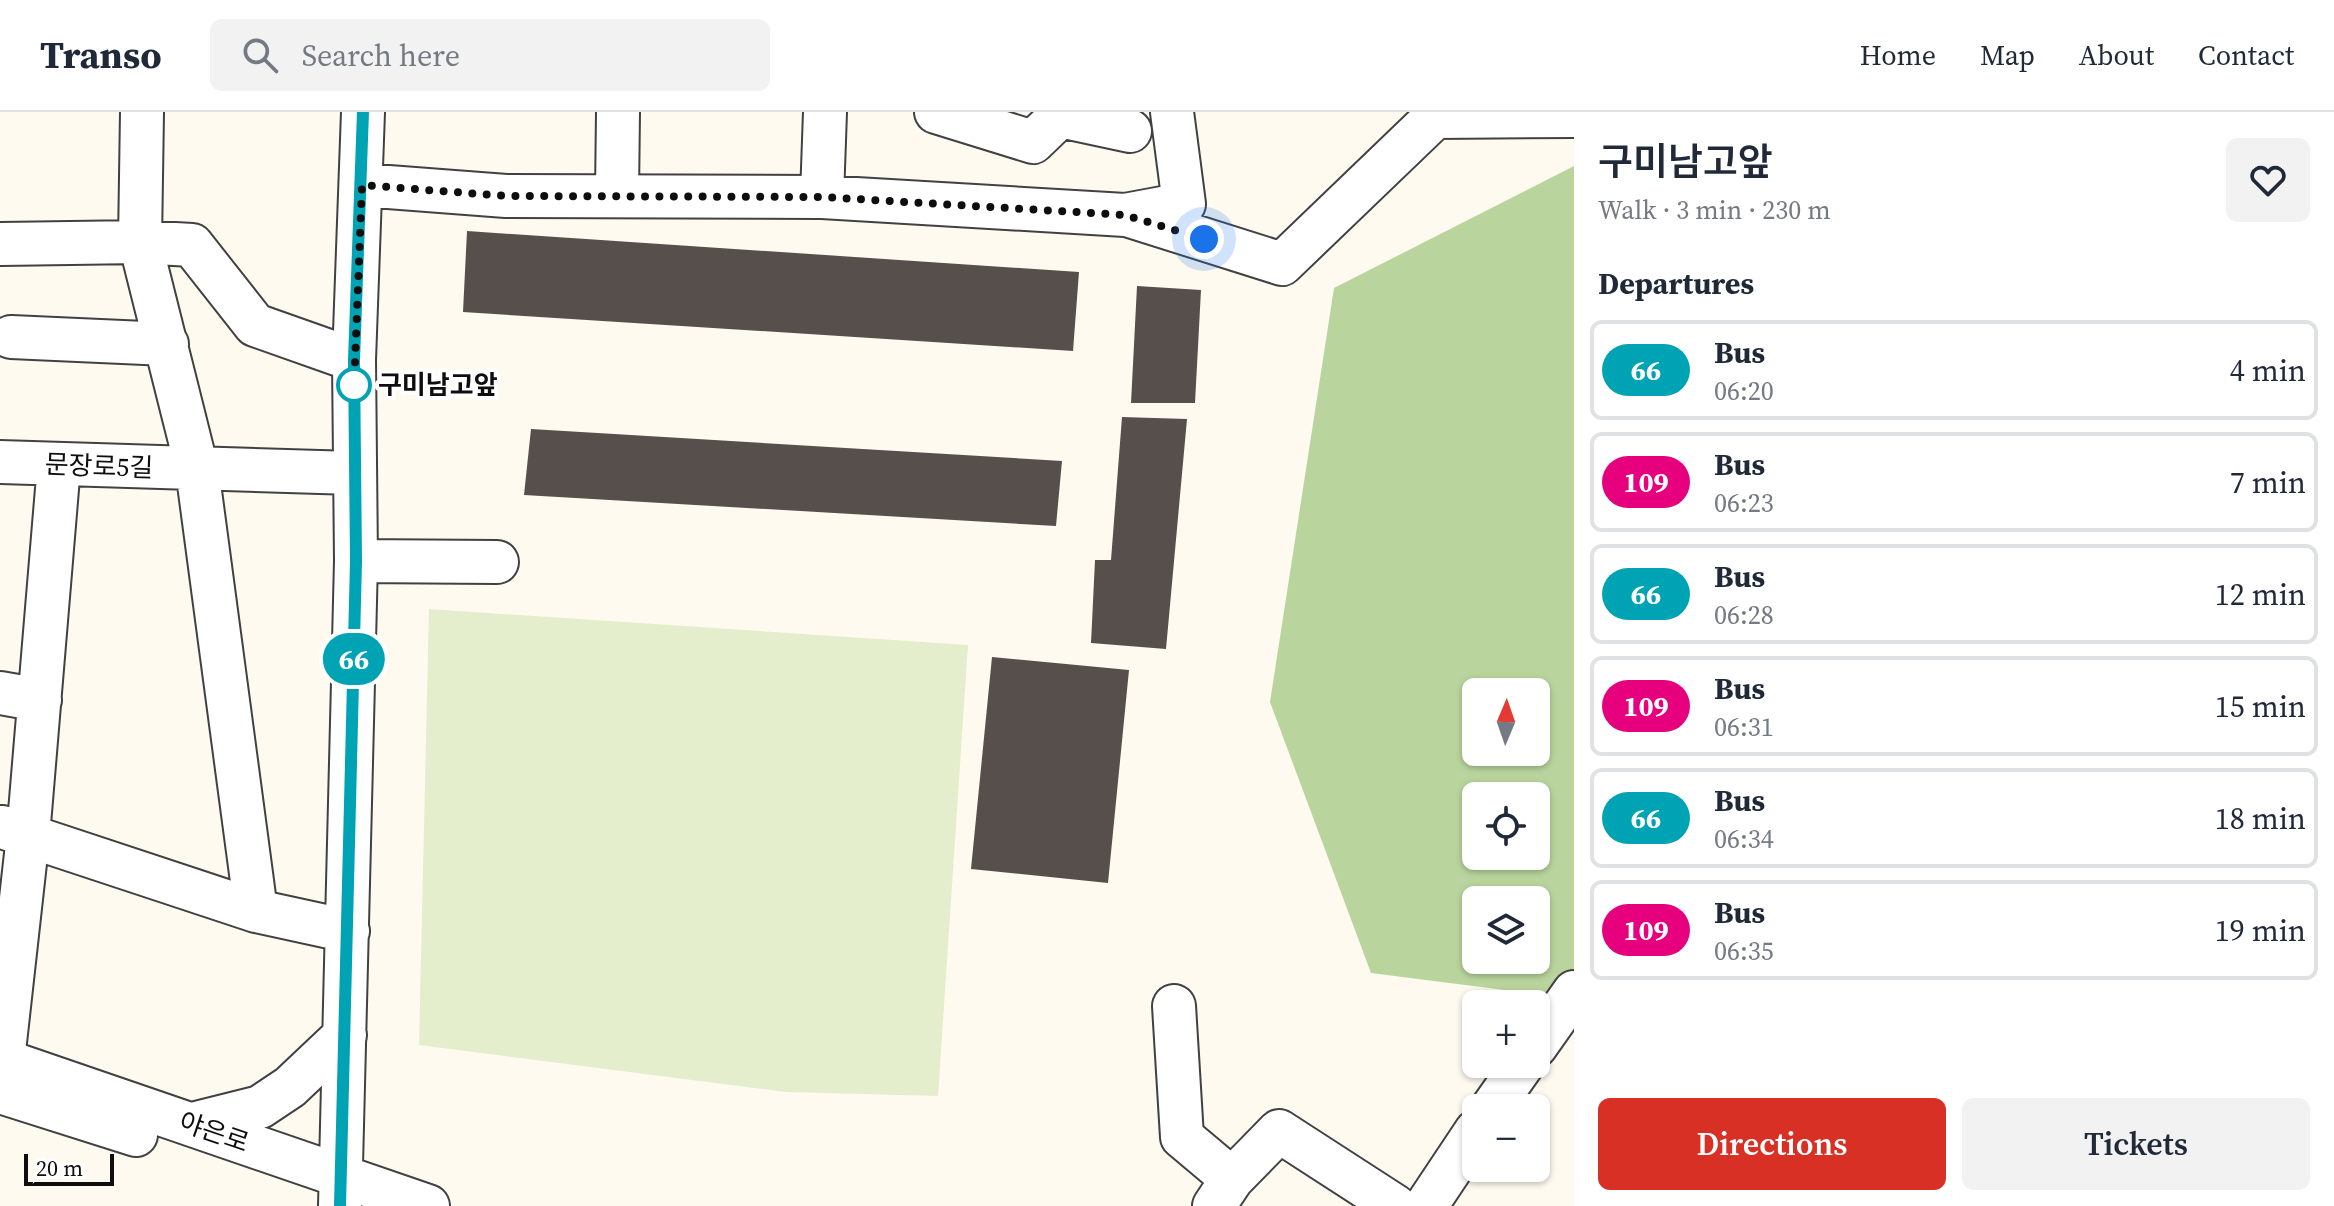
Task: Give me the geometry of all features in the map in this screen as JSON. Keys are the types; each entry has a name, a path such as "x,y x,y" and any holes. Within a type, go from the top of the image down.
{"street":[{"path":"142,112 140,242 197,469 256,911"},
{"path":"340,1196 356,561 354,360 363,112"},
{"path":"617,194 618,112"},
{"path":"822,197 825,112"},
{"path":"936,112 1033,142 1060,116 1130,131"},
{"path":"1125,215 1184,204 1172,112"},
{"path":"362,185 506,196 822,197 1125,215 1282,264 1435,117 1574,116"},
{"path":"0,244 140,242 192,245 255,325 354,360"},
{"path":"11,337 167,344"},
{"name":"문장로5길","path":"0,462 353,473"},
{"path":"1,1070 20,696 59,465"},
{"path":"356,561 497,562"},
{"path":"14,831 256,911 348,931"},
{"path":"1550,1026 1574,992"},
{"path":"1174,1006 1182,1137 1223,1192 1279,1131 1395,1206"},
{"path":"191,1124 260,1107 290,1087 345,1035"},
{"name":"야은로","path":"1,1070 191,1124 340,1196"},
{"name":"야은로","path":"1,1070 164,1144 340,1196 428,1206"},
{"path":"1426,1206 1462,1152"}],"green space":[{"path":"1574,166 1574,999 1550,996 1550,990 1504,990 1371,973 1270,702 1334,288"},
{"path":"429,609 968,645 938,1096 786,1092 419,1045"}],"building":[{"path":"467,231 1079,272 1073,351 463,312"},
{"path":"1137,286 1201,290 1195,403 1131,403"},
{"path":"1122,417 1187,419 1166,649 1091,643 1095,560 1111,560"},
{"path":"531,429 1062,461 1056,526 524,495"},
{"path":"992,657 1129,670 1108,883 971,869"}],"bus line":[{"name":"66","path":"340,1206 356,561 354,360 363,112"}],"place":[{"name":"구미남고앞","path":"354,385"}],"route":[{"path":"354,385 354,388 362,185 506,196 822,197 1125,215 1204,239"}]}
